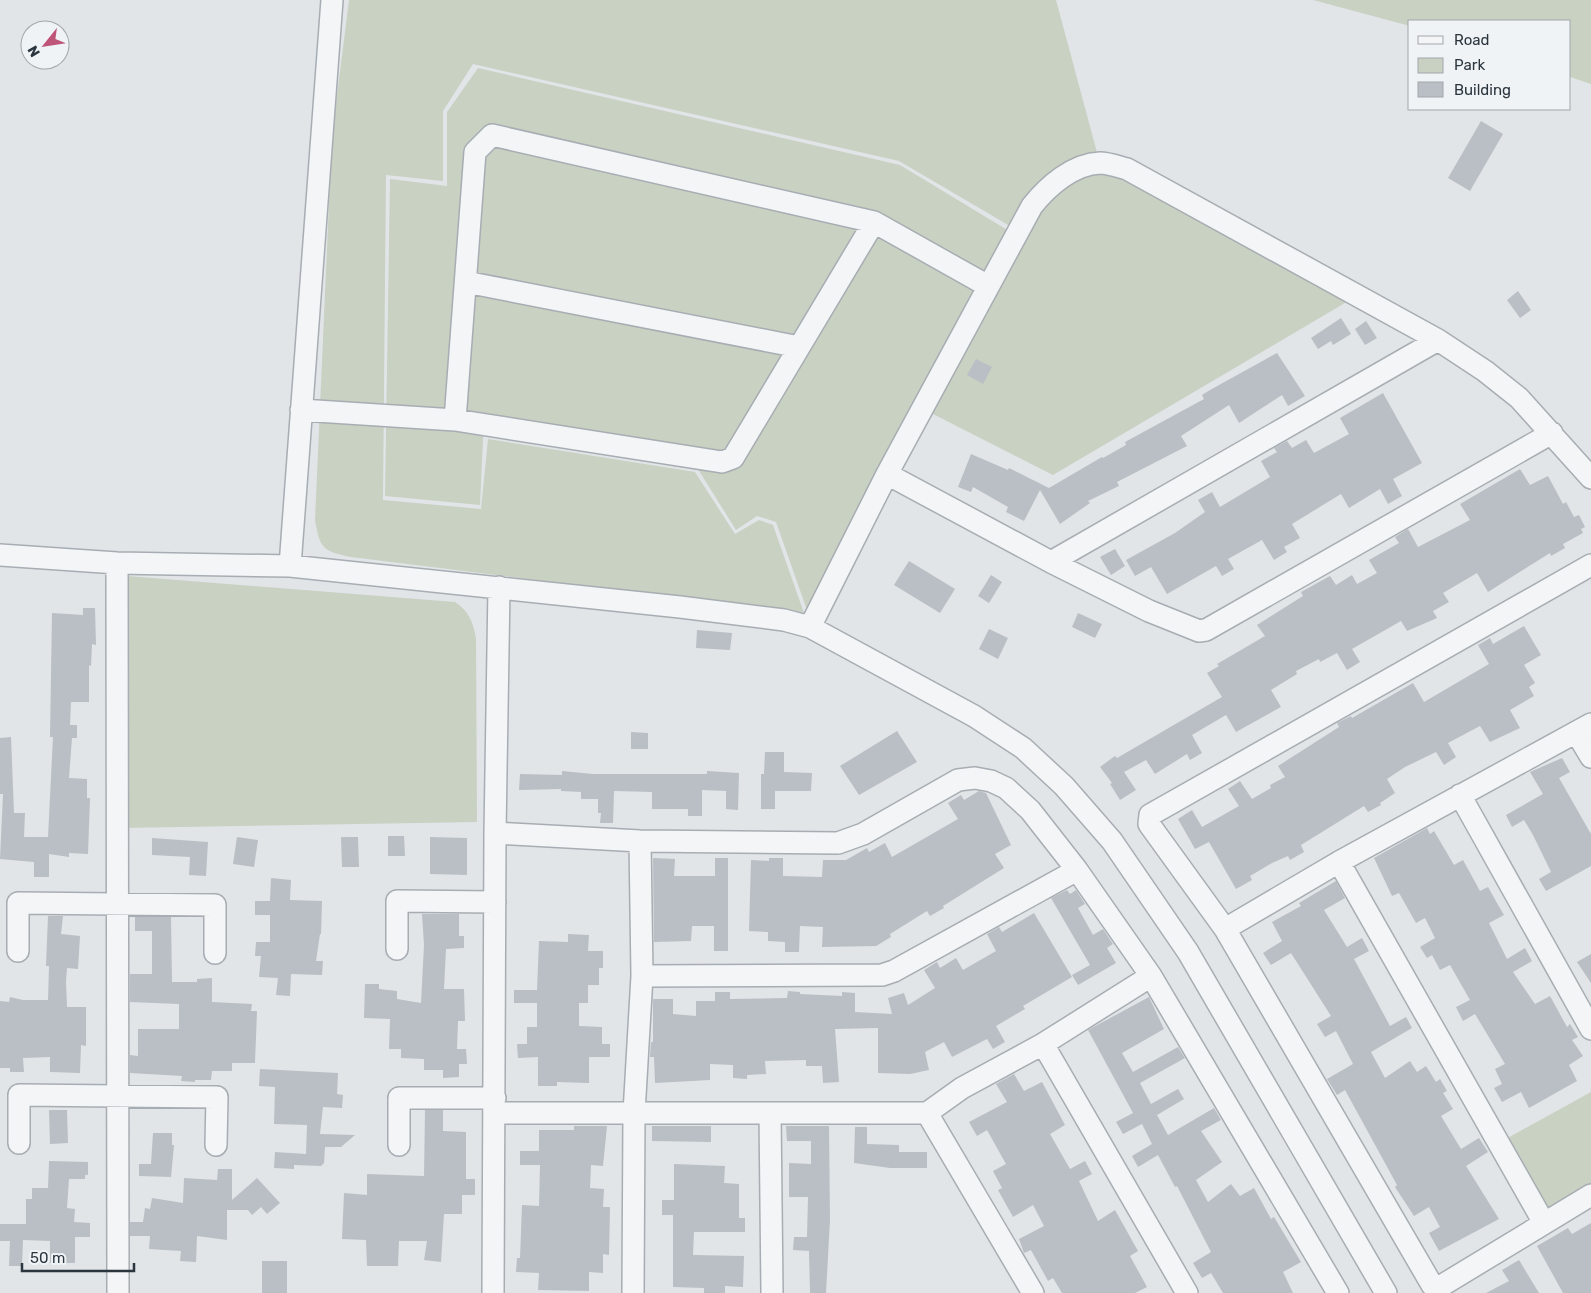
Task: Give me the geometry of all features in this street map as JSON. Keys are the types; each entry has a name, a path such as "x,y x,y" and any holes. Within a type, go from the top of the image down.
{"street":[{"path":"290,566 332,0"},
{"path":"456,420 475,152 492,135 874,222 988,286"},
{"path":"810,627 887,474 1032,206 1045,190 1066,175 1089,164 1103,163 1127,169 1438,340 1485,371 1519,398 1552,432 1591,478"},
{"path":"301,410 456,420 722,462 733,458 874,222"},
{"path":"466,282 799,347"},
{"path":"1051,562 1438,340"},
{"path":"887,474 1051,562 1190,630 1198,631 1206,630 1552,432"},
{"path":"0,555 117,563 290,566 689,608 784,620 810,627 974,716 1023,748 1064,786 1112,841 1188,952 1386,1293"},
{"path":"117,563 118,1293"},
{"path":"1591,565 1150,815 1149,824 1225,929 1432,1285 1436,1287 1441,1286 1591,1195"},
{"path":"493,1293 495,833 499,587"},
{"path":"1225,929 1339,862 1584,728 1591,757"},
{"path":"495,833 640,841 838,843 863,834 958,780 975,778 991,781 1006,788 1024,804 1077,870 1151,976 1338,1293"},
{"path":"1460,795 1591,1029"},
{"path":"633,1293 634,1113 642,976 640,841"},
{"path":"1339,862 1544,1222"},
{"path":"642,976 882,975 1077,870"},
{"path":"398,949 398,902 495,902"},
{"path":"18,951 18,903 117,904 215,905 215,953"},
{"path":"399,1146 399,1098 495,1106 634,1113 927,1113 962,1088 1043,1044 1151,976"},
{"path":"1043,1044 1187,1293"},
{"path":"19,1143 18,1095 117,1095 217,1097 216,1145"},
{"path":"770,1113 772,1293"},
{"path":"927,1113 1033,1293"}],"green space":[{"path":"349,0 1056,0 1102,171 1124,176 1350,300 1053,475 929,412 1027,236 899,161 473,64 443,111 443,181 386,175 383,500 481,509 488,439 695,472 735,534 759,520 773,525 804,613 351,557 334,553 324,547 321,542 315,520 332,135"},
{"path":"1313,0 1591,0 1591,84 1571,77 1571,20 1408,20 1408,25"},
{"path":"478,68 900,165 1009,231 808,613 776,522 757,516 736,530 686,450 484,418 480,505 385,496 390,179 447,186 447,112"},
{"path":"127,576 455,602 470,617 476,638 477,822 122,828"},
{"path":"1591,1092 1591,1188 1546,1214 1504,1140"}],"building":[{"path":"1481,121 1503,134 1470,191 1448,178"},
{"path":"1518,291 1531,310 1520,318 1507,300"},
{"path":"1341,318 1351,334 1333,345 1331,341 1318,349 1311,338"},
{"path":"1366,321 1377,338 1365,345 1355,329"},
{"path":"1277,353 1305,396 1288,406 1282,395 1239,423 1229,405 1181,436 1187,446 1117,482 1119,486 1088,501 1090,503 1060,524 1040,490 1024,521 1006,512 1008,507 973,487 971,492 958,487 971,454 1008,470 1009,468 1049,488 1126,445 1125,442 1204,399 1202,395"},
{"path":"976,359 992,367 983,384 967,375"},
{"path":"1383,393 1422,463 1393,479 1402,496 1388,504 1380,489 1349,508 1341,494 1292,524 1300,538 1284,547 1287,552 1274,560 1262,540 1228,559 1234,569 1222,576 1216,566 1167,594 1151,567 1135,576 1126,560 1175,533 1205,512 1198,500 1212,492 1220,507 1270,477 1261,461 1277,452 1274,448 1287,441 1292,448 1306,440 1314,453 1349,434 1340,418"},
{"path":"1520,469 1530,485 1548,476 1563,504 1566,502 1574,517 1579,515 1585,527 1581,529 1583,533 1563,544 1565,548 1551,556 1550,553 1488,592 1477,573 1443,593 1449,602 1433,611 1437,618 1407,631 1401,621 1352,649 1360,662 1347,670 1337,653 1320,662 1319,659 1296,671 1297,674 1271,690 1281,707 1236,732 1226,715 1192,735 1202,753 1190,760 1187,754 1155,774 1146,760 1124,772 1136,790 1120,800 1110,784 1112,783 1100,767 1115,756 1117,758 1222,697 1207,673 1219,666 1217,664 1265,636 1257,625 1303,596 1301,592 1330,576 1336,585 1352,575 1357,584 1377,573 1369,560 1399,543 1395,537 1408,529 1418,547 1470,520 1460,504"},
{"path":"1115,549 1125,566 1111,575 1100,557"},
{"path":"909,561 955,589 940,613 894,585"},
{"path":"991,575 1002,582 989,603 978,596"},
{"path":"83,608 95,608 96,645 92,644 91,666 89,665 89,702 71,702 70,725 77,725 77,738 72,738 69,778 87,779 87,798 90,798 88,854 69,853 69,857 49,854 49,877 34,877 34,862 0,859 3,794 0,794 0,738 11,737 14,813 25,813 24,837 48,837 53,737 50,737 52,613 83,615"},
{"path":"1078,613 1102,624 1095,638 1072,627"},
{"path":"1524,626 1541,655 1524,665 1535,683 1529,687 1534,696 1510,710 1520,728 1490,742 1480,726 1448,743 1456,757 1444,765 1436,752 1405,767 1387,779 1395,793 1380,803 1381,805 1368,812 1364,806 1301,845 1304,852 1290,860 1288,856 1272,863 1250,876 1252,880 1236,889 1209,842 1195,849 1178,819 1192,810 1202,827 1239,806 1228,789 1240,781 1252,799 1271,788 1270,785 1285,777 1278,766 1339,727 1337,723 1351,716 1352,718 1413,683 1424,702 1489,664 1478,645 1490,638 1493,644"},
{"path":"989,629 1008,638 998,659 979,649"},
{"path":"697,630 732,633 730,650 696,648"},
{"path":"897,731 917,762 859,795 840,766"},
{"path":"631,732 648,733 648,749 631,749"},
{"path":"765,752 784,752 784,772 812,773 811,791 775,791 775,809 761,809 761,774 764,774"},
{"path":"1562,758 1570,772 1559,778 1591,834 1591,866 1546,891 1539,879 1551,872 1533,835 1524,820 1512,827 1506,815 1543,794 1530,772"},
{"path":"562,771 593,774 707,774 707,771 739,773 738,810 726,809 726,791 702,790 702,816 688,816 688,809 652,809 652,792 614,791 613,823 600,823 601,813 598,813 598,799 581,799 581,792 561,791 561,789 519,790 520,774 562,775"},
{"path":"979,791 986,793 1011,845 995,854 1004,868 943,906 944,908 930,916 927,911 890,934 891,937 876,946 822,947 823,927 800,926 799,952 785,952 785,942 768,941 768,932 749,931 751,860 769,861 769,858 783,858 783,876 822,877 823,860 846,860 867,848 869,852 885,843 892,857 958,819 948,803 961,795 964,800"},
{"path":"1427,828 1430,834 1434,831 1454,865 1463,860 1480,891 1488,887 1504,915 1489,923 1507,959 1525,948 1532,961 1513,972 1535,1004 1550,996 1567,1027 1570,1024 1578,1037 1572,1040 1583,1056 1569,1065 1577,1081 1529,1108 1521,1092 1502,1102 1494,1088 1502,1084 1495,1069 1505,1064 1475,1014 1463,1021 1456,1007 1470,1000 1450,965 1440,970 1432,955 1427,958 1420,947 1435,938 1425,918 1416,923 1399,893 1392,896 1374,858"},
{"path":"388,836 404,836 405,856 388,856"},
{"path":"237,837 258,840 254,867 233,864"},
{"path":"341,837 358,837 359,867 342,867"},
{"path":"430,837 467,838 467,875 430,874"},
{"path":"152,838 208,842 206,876 189,875 190,857 152,855"},
{"path":"653,858 675,859 674,876 715,876 715,858 728,858 728,951 714,951 714,926 692,926 691,941 654,942"},
{"path":"271,878 291,880 290,900 322,901 321,934 316,961 323,961 322,975 291,974 290,996 276,995 278,978 259,977 261,956 255,956 256,942 270,942 270,915 255,915 255,901 270,901"},
{"path":"1336,881 1345,898 1324,910 1347,947 1362,938 1369,951 1354,959 1390,1026 1406,1017 1412,1028 1371,1052 1385,1078 1410,1061 1417,1072 1426,1066 1436,1082 1440,1079 1447,1091 1443,1093 1453,1109 1441,1116 1461,1149 1479,1138 1488,1152 1466,1166 1499,1219 1439,1251 1429,1233 1440,1227 1429,1207 1414,1216 1395,1187 1397,1185 1345,1090 1337,1095 1327,1079 1353,1064 1336,1031 1325,1037 1317,1024 1331,1016 1291,953 1271,965 1263,953 1282,941 1272,922 1301,906 1299,903"},
{"path":"1067,890 1070,894 1076,890 1085,904 1078,908 1093,935 1103,929 1113,944 1107,948 1116,963 1078,985 1072,975 1090,965 1051,898"},
{"path":"1034,913 1072,977 1023,1006 1025,1009 996,1026 1005,1042 993,1049 987,1039 952,1057 944,1042 925,1052 929,1070 910,1074 878,1073 878,1028 835,1029 839,1082 823,1083 822,1066 806,1066 806,1060 765,1061 766,1074 747,1075 747,1079 733,1078 733,1065 710,1064 710,1080 655,1083 654,1057 650,1057 651,1042 653,1042 653,999 673,999 673,1014 696,1016 696,1001 715,1001 715,992 730,992 730,999 787,998 788,991 800,992 800,994 842,996 842,992 855,993 855,1012 892,1014 888,998 904,993 908,1005 935,988 924,970 937,962 940,968 956,958 963,970 996,951 987,934 999,927 1002,932"},
{"path":"422,914 459,914 459,936 464,936 464,948 446,949 444,989 464,989 465,1021 458,1021 457,1049 466,1049 467,1064 459,1064 459,1077 443,1078 443,1070 424,1070 424,1059 401,1058 401,1049 389,1049 390,1019 364,1018 365,984 379,984 379,989 397,991 397,999 421,1003 424,945"},
{"path":"48,916 63,916 61,934 80,936 78,969 67,968 66,981 67,1007 86,1007 86,1046 81,1045 80,1073 50,1072 50,1057 23,1058 24,1072 10,1072 10,1068 0,1068 0,1001 9,1002 10,997 23,1000 48,1000 49,966 46,966"},
{"path":"135,917 171,917 172,982 197,982 197,979 212,978 212,1002 252,1004 251,1011 257,1011 255,1063 232,1063 232,1071 212,1071 211,1080 195,1080 195,1082 181,1081 182,1076 130,1073 130,1055 138,1056 138,1029 179,1029 179,1004 130,1002 130,974 152,974 152,931 135,931"},
{"path":"568,934 589,935 588,951 603,951 603,968 599,968 599,985 588,985 588,1003 579,1003 579,1026 602,1027 602,1044 610,1044 610,1057 589,1057 589,1083 557,1082 557,1086 538,1086 538,1057 518,1058 517,1044 527,1044 527,1027 537,1027 537,1003 514,1003 514,990 537,990 539,941 568,942"},
{"path":"1591,954 1591,983 1577,962"},
{"path":"1149,997 1164,1029 1122,1053 1133,1072 1178,1047 1185,1058 1140,1083 1151,1104 1178,1089 1184,1099 1157,1115 1168,1135 1214,1108 1221,1120 1201,1131 1222,1162 1196,1180 1208,1202 1231,1184 1240,1196 1254,1188 1271,1219 1274,1217 1301,1262 1283,1272 1293,1293 1223,1293 1211,1273 1202,1278 1193,1263 1211,1252 1177,1186 1175,1187 1158,1155 1138,1167 1132,1156 1152,1144 1142,1124 1123,1134 1116,1122 1133,1113 1088,1030"},
{"path":"260,1069 338,1073 337,1094 343,1095 342,1108 323,1107 320,1134 355,1135 341,1147 325,1147 324,1163 321,1166 294,1165 294,1169 274,1168 275,1152 306,1154 307,1125 274,1124 275,1087 259,1086"},
{"path":"1014,1074 1024,1091 1042,1082 1065,1125 1050,1134 1070,1169 1085,1161 1092,1174 1079,1181 1098,1221 1115,1210 1138,1251 1130,1256 1147,1287 1135,1293 1062,1293 1053,1278 1048,1281 1031,1250 1024,1253 1019,1239 1044,1226 1033,1205 1013,1217 998,1190 1002,1188 993,1171 1006,1164 987,1130 977,1136 969,1122 1007,1102 996,1084"},
{"path":"49,1110 67,1110 68,1143 50,1144"},
{"path":"425,1110 443,1110 443,1131 466,1132 466,1179 475,1179 475,1195 462,1195 462,1214 444,1214 441,1262 424,1260 427,1241 399,1241 398,1266 367,1266 366,1240 342,1239 344,1193 367,1195 367,1174 424,1176"},
{"path":"574,1126 607,1126 603,1166 591,1165 590,1188 604,1189 603,1207 610,1207 609,1255 603,1254 603,1273 589,1272 589,1291 538,1290 539,1273 516,1272 517,1258 520,1258 522,1205 539,1206 540,1165 520,1165 520,1151 539,1151 539,1130 574,1130"},
{"path":"652,1126 711,1126 711,1142 652,1141"},
{"path":"786,1126 829,1126 830,1220 826,1293 810,1293 809,1251 793,1250 794,1237 807,1237 808,1197 789,1197 789,1163 811,1164 811,1141 787,1141"},
{"path":"855,1127 867,1127 867,1144 899,1145 899,1152 927,1152 927,1168 890,1168 854,1163"},
{"path":"153,1133 172,1133 172,1145 174,1145 171,1177 139,1176 139,1164 151,1164"},
{"path":"49,1161 88,1162 88,1175 85,1175 85,1179 69,1179 67,1208 75,1209 74,1222 90,1223 90,1237 75,1237 75,1263 50,1263 50,1241 23,1240 22,1266 9,1266 10,1241 0,1241 0,1224 26,1224 26,1199 32,1199 32,1188 48,1188"},
{"path":"674,1164 725,1166 724,1183 739,1184 739,1218 745,1218 745,1232 694,1232 693,1255 744,1256 743,1287 725,1286 725,1293 704,1293 704,1288 673,1287 673,1215 662,1215 662,1200 674,1200"},
{"path":"218,1169 232,1169 232,1200 257,1178 280,1203 267,1214 261,1207 252,1215 248,1210 227,1210 227,1240 197,1236 196,1262 180,1261 181,1251 149,1249 150,1236 130,1236 130,1222 143,1222 145,1208 150,1209 152,1198 183,1203 184,1178 217,1180"},
{"path":"1591,1223 1591,1293 1563,1293 1537,1246 1568,1228 1572,1234"},
{"path":"1519,1260 1539,1293 1486,1293 1509,1281 1502,1270"},
{"path":"262,1261 287,1261 287,1293 262,1293"}]}
